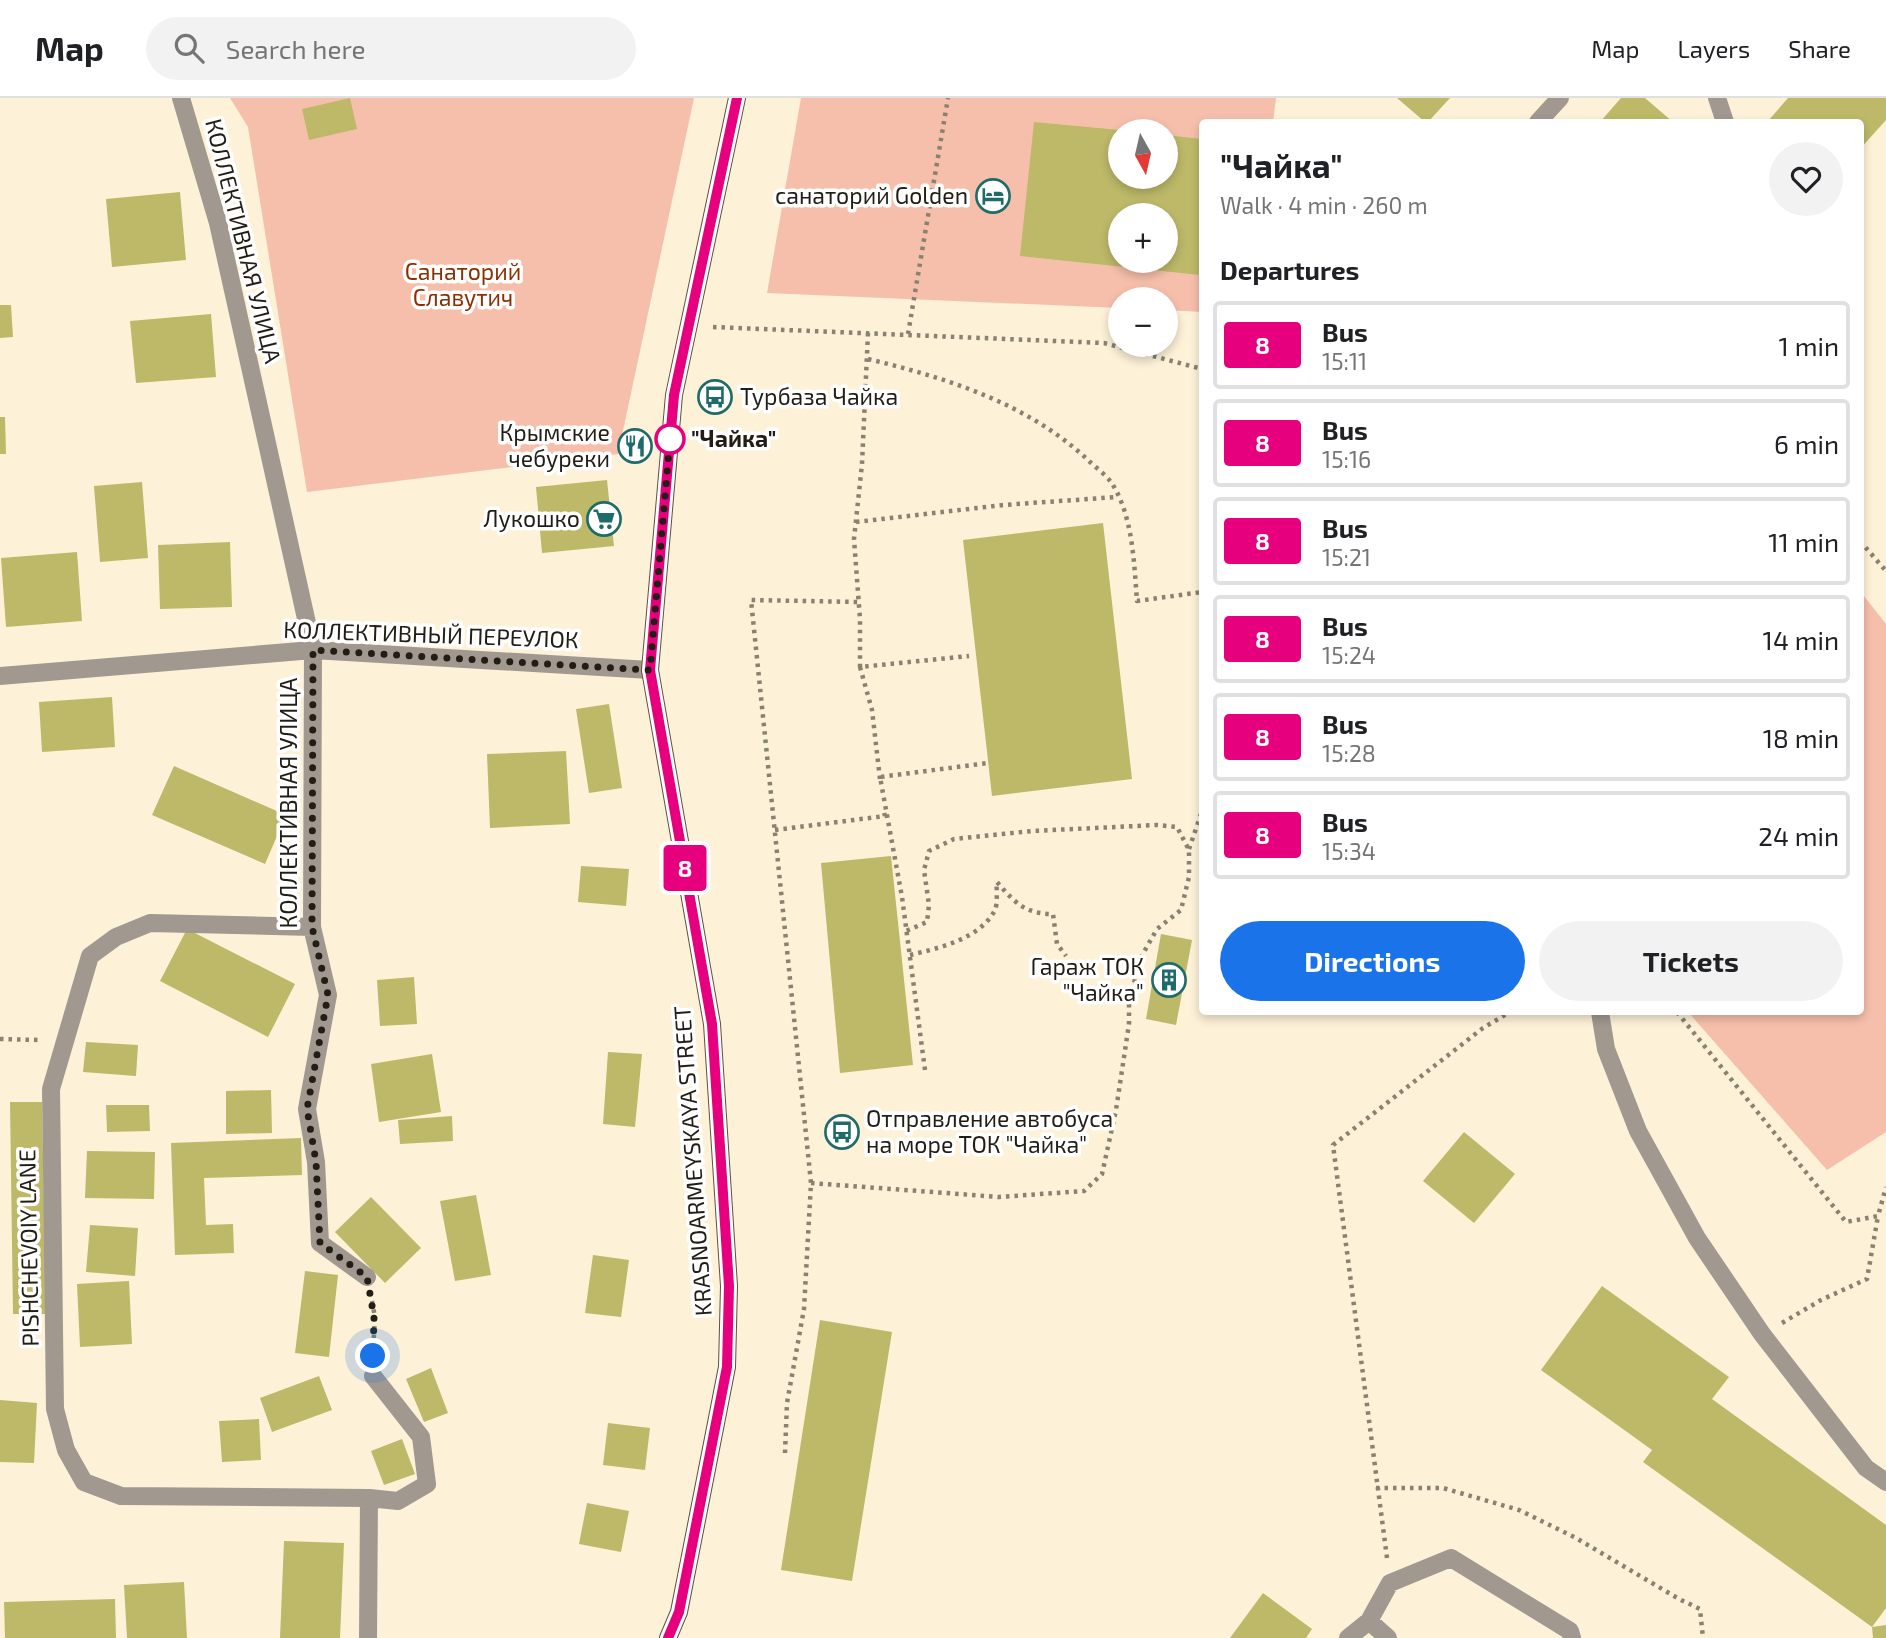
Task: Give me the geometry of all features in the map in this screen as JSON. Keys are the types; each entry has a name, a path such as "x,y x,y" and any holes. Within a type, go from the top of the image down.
{"main road":[{"name":"KRASNOARMEYSKAYA STREET","path":"668,1638 679,1612 727,1367 729,1286 712,1024 650,670 674,395 737,98"}],"street":[{"name":"КОЛЛЕКТИВНАЯ УЛИЦА","path":"181,98 218,223 313,650 312,927 328,995 307,1109 316,1162 320,1243 367,1277"},
{"path":"1541,119 1560,98"},
{"path":"1717,98 1724,119"},
{"name":"КОЛЛЕКТИВНЫЙ ПЕРЕУЛОК","path":"0,676 313,650 650,670"},
{"name":"PISHCHEVOIY LANE","path":"312,927 150,923 116,937 90,956 51,1089 55,1409 66,1450 84,1482 121,1496 369,1498"},
{"path":"1600,1015 1606,1049 1638,1131 1697,1238 1762,1334 1866,1468 1886,1482"},
{"path":"368,1638 369,1498 398,1501 427,1485 421,1437 373,1376"},
{"path":"1866,1468 1886,1465"},
{"path":"1348,1638 1369,1621 1390,1583 1451,1559 1570,1631 1572,1638"},
{"path":"1369,1621 1388,1638"}],"path":[{"path":"908,334 948,98"},
{"path":"689,326 1104,343 1199,368"},
{"path":"775,830 885,816 872,710 860,667 854,539 862,464 868,333"},
{"path":"868,359 923,372 1007,404 1066,439 1110,481 1125,515 1134,561 1137,601 1199,592"},
{"path":"856,523 1003,505 1117,497"},
{"path":"1864,546 1886,571"},
{"path":"785,1453 787,1403 804,1309 811,1183 751,600 859,602"},
{"path":"860,667 969,656"},
{"path":"880,777 988,763"},
{"path":"880,777 910,955 925,1070"},
{"path":"811,1183 999,1197 1084,1191 1102,1174 1116,1110 1129,1024 1129,1002 1141,957 1157,929 1181,910 1189,877 1189,850 1199,820"},
{"path":"906,931 927,922 929,905 925,870 929,851 954,839 1032,831 1157,825 1177,827 1189,850"},
{"path":"910,955 959,940 982,925 996,908 997,882 1018,905 1040,914 1053,914 1057,944 1066,956"},
{"path":"1390,1583 1333,1145 1483,1028 1505,1015"},
{"path":"1679,1015 1846,1222 1878,1216"},
{"path":"0,1039 65,1040"},
{"path":"1762,1334 1821,1300 1867,1279 1886,1187"},
{"path":"367,1277 374,1317 373,1376"},
{"path":"1376,1488 1443,1488 1519,1510 1576,1538 1700,1609 1703,1638"}],"green space":[{"name":"Санаторий Славутич","path":"230,98 694,98 618,454 307,492 248,127"},
{"name":"санаторий Golden","path":"801,98 1276,98 1273,119 1199,119 1199,312 1178,311 1178,287 1108,287 1108,307 767,293"},
{"path":"1864,596 1886,624 1886,1132 1827,1170 1691,1015 1864,1015"}],"building":[{"path":"350,98 357,129 309,140 302,109"},
{"path":"1397,98 1450,98 1431,119 1422,119"},
{"path":"1621,98 1645,98 1670,119 1603,119"},
{"path":"1788,98 1886,98 1886,120 1864,145 1864,119 1770,119"},
{"path":"1034,122 1108,129 1108,189 1178,189 1178,136 1199,139 1199,275 1178,273 1178,203 1108,203 1108,265 1020,256"},
{"path":"180,192 186,260 112,267 106,199"},
{"path":"0,305 11,305 13,337 0,338"},
{"path":"211,314 216,377 136,383 130,321"},
{"path":"0,417 5,417 6,454 0,454"},
{"path":"607,480 614,546 542,553 536,487"},
{"path":"142,482 148,558 100,562 94,486"},
{"path":"1103,523 1132,779 992,796 963,540"},
{"path":"230,542 232,607 160,609 158,545"},
{"path":"77,552 82,621 6,627 1,558"},
{"path":"112,697 115,747 42,752 39,702"},
{"path":"609,704 622,788 589,793 576,709"},
{"path":"566,751 570,824 490,828 487,754"},
{"path":"174,766 286,815 265,864 152,815"},
{"path":"891,856 913,1065 840,1073 821,863"},
{"path":"581,866 629,869 626,906 578,902"},
{"path":"187,929 295,984 268,1037 160,981"},
{"name":"Гараж ТОК \"Чайка\"","path":"1161,934 1192,940 1176,1025 1146,1019"},
{"path":"414,977 417,1024 380,1026 377,980"},
{"path":"86,1042 138,1045 136,1076 83,1072"},
{"path":"608,1052 642,1054 635,1127 603,1124"},
{"path":"432,1054 441,1112 379,1122 371,1064"},
{"path":"271,1090 272,1133 226,1134 226,1091"},
{"path":"10,1102 42,1102 46,1314 13,1314"},
{"path":"106,1105 149,1105 150,1131 107,1132"},
{"path":"452,1116 453,1141 400,1144 398,1120"},
{"path":"1464,1132 1515,1174 1474,1223 1423,1181"},
{"path":"301,1138 302,1175 204,1178 206,1225 233,1224 234,1253 175,1255 171,1143"},
{"path":"87,1151 155,1152 154,1199 85,1198"},
{"path":"476,1195 491,1275 455,1281 440,1201"},
{"path":"371,1197 421,1248 385,1283 335,1232"},
{"path":"90,1225 138,1228 135,1276 86,1272"},
{"path":"593,1255 629,1260 621,1317 585,1313"},
{"path":"305,1271 338,1275 329,1357 295,1353"},
{"path":"129,1281 132,1344 80,1347 77,1284"},
{"path":"1602,1286 1729,1377 1712,1399 1886,1525 1886,1608 1872,1627 1643,1462 1652,1450 1541,1370"},
{"path":"820,1320 892,1332 852,1581 781,1570"},
{"path":"431,1368 448,1413 424,1422 406,1379"},
{"path":"319,1376 332,1410 272,1432 260,1398"},
{"path":"0,1400 37,1403 34,1463 0,1462"},
{"path":"259,1419 261,1460 222,1462 219,1421"},
{"path":"608,1423 650,1428 645,1470 603,1465"},
{"path":"402,1439 415,1474 384,1485 371,1451"},
{"path":"587,1503 629,1511 621,1552 579,1544"},
{"path":"284,1541 344,1543 340,1638 280,1638"},
{"path":"184,1582 187,1638 127,1638 124,1585"},
{"path":"1263,1593 1312,1629 1306,1638 1230,1638"},
{"path":"115,1599 116,1638 5,1638 4,1602"},
{"path":"1886,1625 1886,1638 1873,1638 1872,1627"}],"bus line":[{"name":"8","path":"668,1638 679,1612 727,1367 729,1286 712,1024 650,670 674,395 737,98"}],"place":[{"name":"санаторий Golden","path":"993,196"},
{"name":"Турбаза Чайка","path":"715,397"},
{"name":"\"Чайка\"","path":"670,439"},
{"name":"Крымские чебуреки","path":"635,446"},
{"name":"Лукошко","path":"604,519"},
{"name":"Гараж ТОК \"Чайка\"","path":"1169,980"},
{"name":"Отправление автобуса на море ТОК \"Чайка\"","path":"842,1132"}],"route":[{"path":"373,1356 374,1317 367,1277 320,1243 316,1162 307,1109 328,995 312,927 313,650 650,670 670,439"}]}
